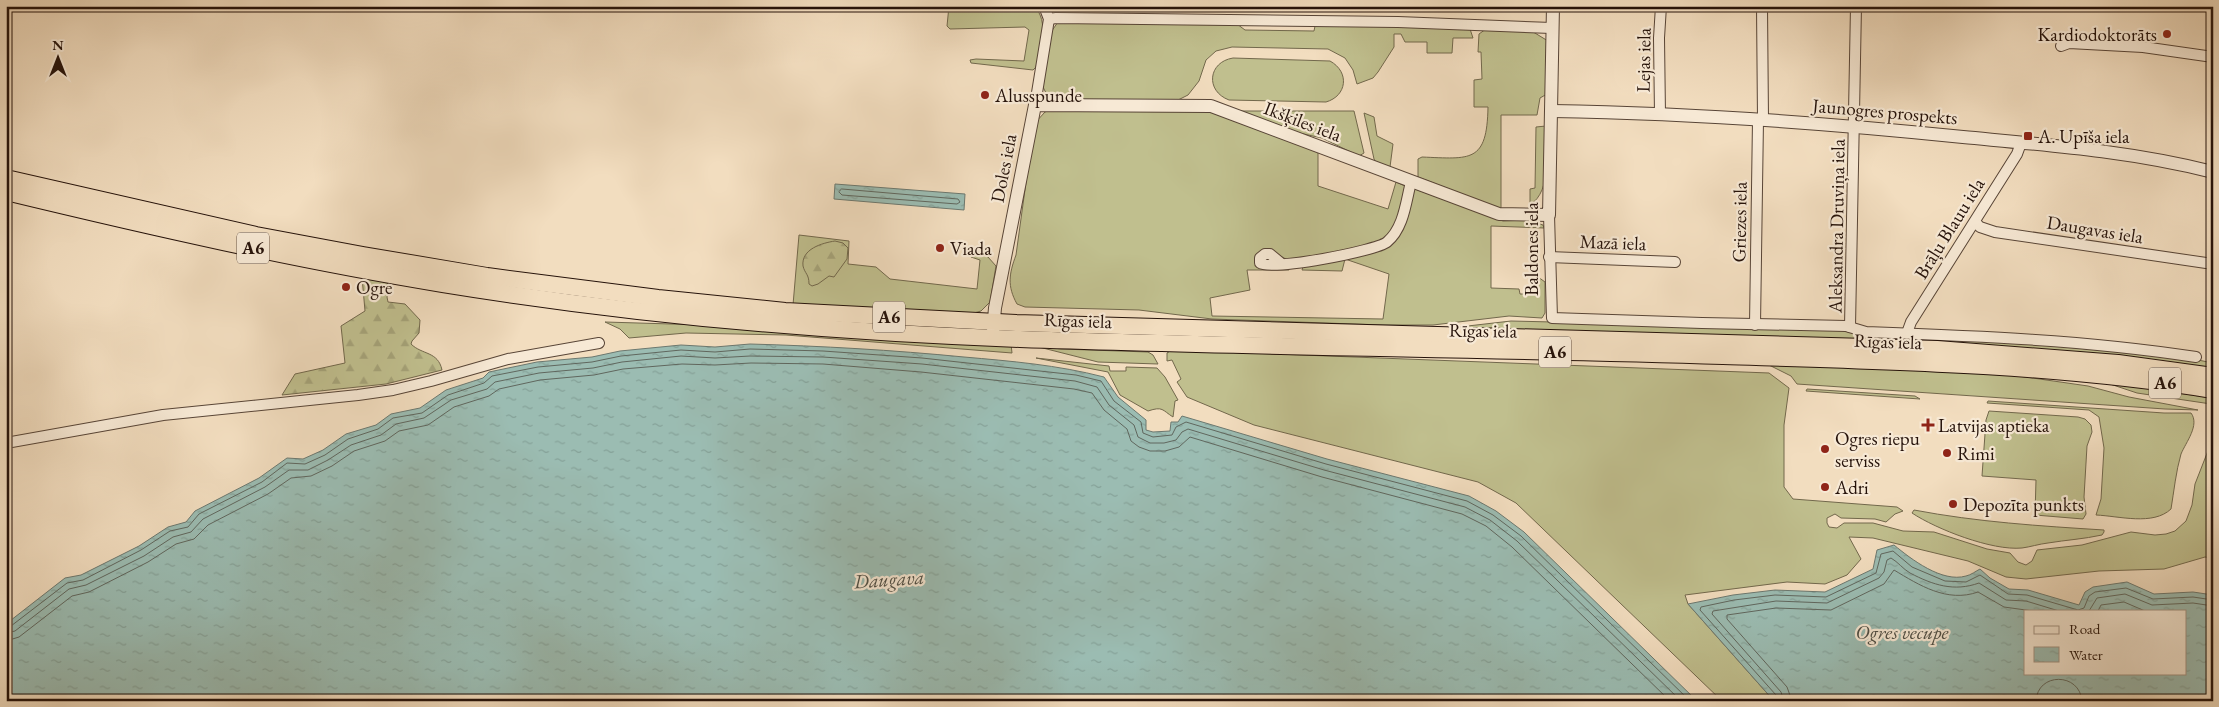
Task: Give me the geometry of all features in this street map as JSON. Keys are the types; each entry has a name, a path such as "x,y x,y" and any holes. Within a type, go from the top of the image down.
{"highway":[{"name":"A6","path":"6,178 256,235 478,274 658,298 783,318"},
{"name":"A6","path":"6,192 241,246 442,284 612,307 783,318"},
{"name":"Rīgas iela","path":"783,318 993,329 1940,362 2116,376 2213,390"},
{"name":"Rīgas iela","path":"993,329 1937,349 2118,363 2213,376"}],"street":[{"path":"1044,6 1049,19 1398,22 1552,28"},
{"name":"Baldones iela","path":"1553,6 1549,215 1552,318 1755,324"},
{"name":"Lejas iela","path":"1660,115 1659,44 1662,6"},
{"name":"Griezes iela","path":"1755,324 1762,6"},
{"name":"Aleksandra Druviņa iela","path":"1850,327 1856,6"},
{"name":"Doles iela","path":"993,329 1035,105 1049,19"},
{"path":"2061,46 2068,43 2143,47 2213,58"},
{"name":"Ikšķiles iela","path":"1035,105 1210,106 1499,214 1549,215"},
{"name":"Jaunogres prospekts","path":"1552,111 1855,126 2105,150 2142,156 2213,172"},
{"name":"Brāļu Blauu iela","path":"1907,333 1911,322 2017,154 2021,143"},
{"path":"1282,264 1311,261 1386,243 1399,226 1411,182"},
{"name":"Daugavas iela","path":"1974,222 1987,230 2006,234 2213,264"},
{"name":"Mazā iela","path":"1549,257 1675,262"},
{"name":"Rīgas iela","path":"1755,324 1850,327 1866,332 2044,340 2148,350 2196,357"},
{"path":"6,443 163,415 393,390 508,359 599,343"}],"green space":[{"path":"949,6 1034,6 1039,12 1043,27 1036,67 1033,70 971,63 970,60 976,59 1024,61 1029,30 1025,27 950,29 947,26"},
{"path":"1058,22 1237,24 1245,30 1314,31 1315,26 1381,25 1470,29 1473,38 1453,38 1452,53 1427,53 1427,42 1405,42 1401,34 1394,34 1394,47 1378,72 1373,78 1357,84 1353,70 1345,58 1328,49 1232,47 1216,51 1206,60 1199,81 1188,95 1176,101 1059,100 1047,95 1042,85 1051,32"},
{"path":"1486,29 1530,30 1548,41 1547,94 1540,98 1537,115 1501,115 1501,209 1418,177 1418,159 1422,157 1464,157 1473,154 1480,148 1487,125 1488,107 1474,107 1474,80 1482,79 1481,52 1478,52 1479,34"},
{"path":"1233,58 1330,61 1341,71 1343,77 1342,89 1338,95 1326,102 1229,100 1221,96 1216,90 1213,84 1213,77 1218,65"},
{"path":"1054,108 1205,110 1318,152 1318,186 1388,209 1396,182 1405,186 1406,191 1392,234 1411,192 1415,189 1503,221 1527,220 1543,225 1544,228 1491,226 1491,288 1519,289 1520,294 1534,294 1534,274 1545,282 1545,313 1542,318 1509,316 1433,325 1383,325 1212,319 1139,310 1025,307 1017,304 1010,286 1010,280 1016,255 1034,124 1045,112","holes":["1392,234 1387,245 1303,267 1302,270 1342,271 1345,259 1389,274 1383,319 1212,316 1210,298 1250,290 1247,270 1289,270 1289,267 1257,267 1255,262 1270,251 1290,261 1372,245"]},
{"path":"1234,111 1354,111 1364,153 1359,156 1322,138 1290,131"},
{"path":"1364,113 1374,117 1377,136 1393,144 1390,167 1376,162 1374,159"},
{"path":"1546,126 1547,158 1545,180 1542,190 1530,205 1530,189 1535,188 1536,127"},
{"path":"799,235 849,241 848,264 876,267 890,279 977,289 980,260 971,257 971,254 979,252 988,257 996,266 990,302 981,311 967,315 793,305"},
{"path":"835,241 843,243 848,248 847,259 834,277 829,276 812,286 809,284 803,266 805,255 819,245"},
{"path":"362,277 378,279 388,284 391,288 387,297 388,302 405,304 420,320 419,333 411,344 437,359 442,370 386,384 282,395 295,374 345,363 341,326 365,311"},
{"path":"1511,321 1843,329 2188,358 2213,363 2213,368 1433,330"},
{"path":"605,322 738,326 1011,344 1012,353 786,335 686,333 629,338 620,329"},
{"path":"1031,345 1061,349 1148,352 1153,355 1158,364 1098,362"},
{"path":"1172,350 1769,373 1789,388 1784,425 1784,487 1793,499 1897,507 1903,511 1895,514 1886,522 1875,519 1841,518 1835,514 1827,518 1829,527 1837,528 1844,523 1873,523 1903,531 1934,532 1987,549 2010,553 2018,562 2026,565 2032,561 2037,550 2082,545 2131,532 2155,535 2175,531 2186,521 2192,505 2195,484 2213,438 2213,558 2205,557 2164,569 2099,571 2026,579 2006,577 1968,561 1873,538 1849,537 1861,559 1847,575 1825,584 1787,582 1685,595 1688,604 1774,701 1722,701 1516,503 1478,482 1254,425 1187,397 1177,382 1181,379 1172,360 1167,361 1167,353"},
{"path":"1036,358 1109,366 1110,371 1126,371 1126,367 1157,368 1165,377 1178,400 1175,401 1173,417 1160,409 1148,411 1120,395 1108,372"},
{"path":"1769,365 1998,373 2088,386 2129,397 2198,410 1797,384 1791,376"},
{"path":"2107,383 2213,398 2213,403 2137,393"},
{"path":"1807,389 1915,396 1920,399 1806,391"},
{"path":"1988,401 2164,413 2191,413 2194,423 2193,428 2181,454 2171,509 2164,514 2145,519 2096,515 2101,499 2104,448 2099,417 2089,410 1987,403"},
{"path":"1989,411 2078,417 2085,419 2091,425 2092,432 2087,446 2084,497 2086,514 2083,519 2035,515 2036,480 1982,476 1986,420"},
{"path":"1914,510 1985,521 2104,530 2104,532 2102,535 2088,538 2022,548 2010,548 1980,542 1949,532 1912,513"}],"water":[{"path":"835,184 965,194 964,210 834,199"},
{"name":"Daugava","path":"750,344 937,355 999,360 1069,369 1104,377 1118,397 1146,420 1146,430 1153,432 1170,431 1171,422 1178,422 1182,416 1327,459 1469,496 1496,511 1524,532 1697,701 6,701 6,624 65,578 81,575 139,546 168,527 186,522 195,511 259,478 287,458 303,459 323,450 346,434 376,425 391,414 420,408 446,390 483,378 489,372 537,362 592,357 620,351 681,345 715,347"},
{"name":"Ogres vecupe","path":"1894,545 1918,563 1937,573 1957,577 1968,575 1980,569 1990,578 2009,589 2028,590 2079,605 2085,592 2093,587 2127,582 2154,594 2193,592 2213,595 2213,701 2079,701 2058,698 2047,701 1774,701 1688,604 1733,595 1775,590 1825,592 1873,569 1877,550"}],"place":[{"name":"Kardiodoktorāts","path":"2167,34"},
{"name":"Alusspunde","path":"985,95"},
{"name":"A. Upīša iela","path":"2028,136"},
{"name":"Viada","path":"940,248"},
{"name":"Ogre","path":"346,287"},
{"name":"Latvijas aptieka","path":"1928,425"},
{"name":"Ogres riepu serviss","path":"1825,449"},
{"name":"Rimi","path":"1947,453"},
{"name":"Adri","path":"1825,487"},
{"name":"Depozīta punkts","path":"1953,504"}]}
